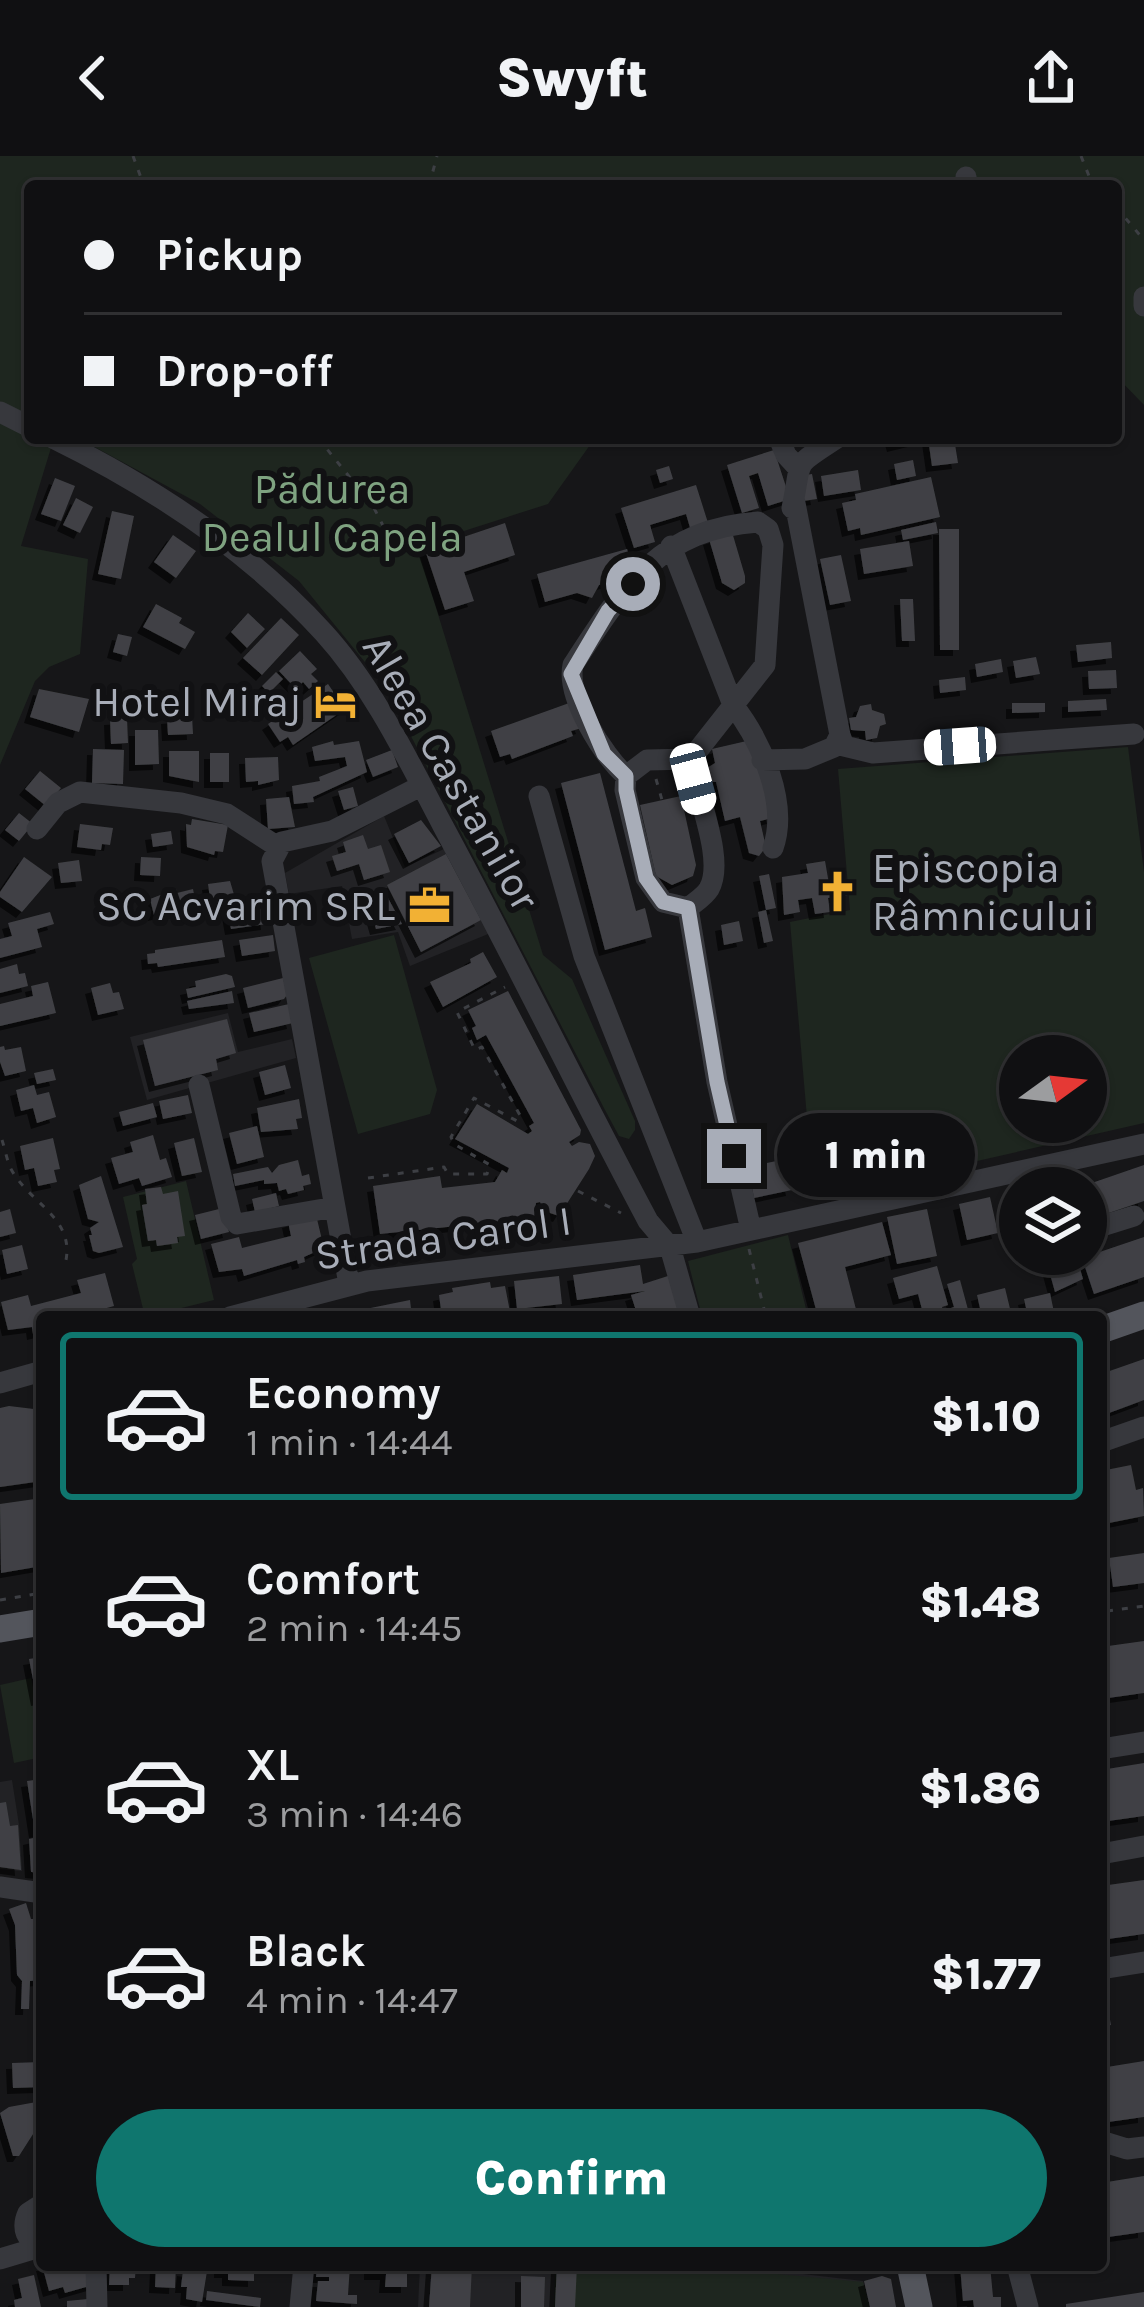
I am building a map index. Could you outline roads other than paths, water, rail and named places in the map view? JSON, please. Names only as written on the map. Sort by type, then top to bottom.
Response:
[{"type":"main road","points":[[1107,1328],[1144,1315]]},
{"type":"main road","points":[[0,1628],[36,1623]]},
{"type":"main road","points":[[911,2271],[919,2307]]},
{"type":"street","name":"Aleea Castanilor","points":[[65,444],[101,461],[212,531],[276,583],[328,637],[356,675],[520,968],[640,1206],[670,1247],[688,1311]]},
{"type":"street","points":[[781,444],[798,468]]},
{"type":"street","points":[[772,537],[785,526],[802,461],[828,444]]},
{"type":"street","points":[[794,498],[844,746],[873,753],[1134,734]]},
{"type":"street","points":[[688,908],[663,902],[646,878],[626,776],[604,754],[571,674],[608,611],[671,546],[758,523],[772,537],[769,648],[758,678],[691,759]]},
{"type":"street","points":[[671,546],[734,705],[750,727],[762,760],[779,818],[773,848]]},
{"type":"street","points":[[762,760],[805,759],[834,748],[840,735]]},
{"type":"street","points":[[626,776],[646,760],[691,759]]},
{"type":"street","points":[[688,908],[707,892],[714,875],[714,856],[691,759]]},
{"type":"street","points":[[349,1284],[272,871],[278,847],[289,839],[332,831],[422,786]]},
{"type":"street","points":[[37,829],[58,803],[80,792],[143,797],[227,814],[278,847]]},
{"type":"street","points":[[539,796],[584,956],[698,1242]]},
{"type":"street","points":[[688,908],[717,1082],[751,1230]]},
{"type":"street","points":[[199,1085],[231,1217],[237,1223],[334,1208]]},
{"type":"street","name":"Strada Carol I","points":[[252,1311],[349,1284],[698,1242],[1144,1144]]},
{"type":"street","points":[[1061,1162],[1062,1167]]},
{"type":"street","points":[[1107,1224],[1134,1216]]},
{"type":"street","points":[[0,1383],[36,1373]]},
{"type":"street","points":[[1107,1440],[1144,1427]]},
{"type":"street","points":[[1107,1748],[1144,1742]]},
{"type":"street","points":[[1107,1853],[1144,1846]]},
{"type":"street","points":[[0,1888],[36,1892]]},
{"type":"street","points":[[1107,1968],[1144,1962]]},
{"type":"street","points":[[1107,2143],[1127,2150],[1144,2147]]},
{"type":"street","points":[[0,2256],[36,2242],[28,2213],[36,2208]]},
{"type":"street","points":[[96,2271],[97,2307]]},
{"type":"street","points":[[300,2307],[303,2271]]},
{"type":"street","points":[[1019,2271],[1028,2307]]},
{"type":"place","name":"Hotel Miraj","points":[[336,701]]},
{"type":"place","name":"Episcopia Râmnicului","points":[[838,891]]},
{"type":"place","name":"SC Acvarim SRL","points":[[429,905]]},
{"type":"park label","name":"Pădurea Dealul Capela","points":[[332,512]]}]
